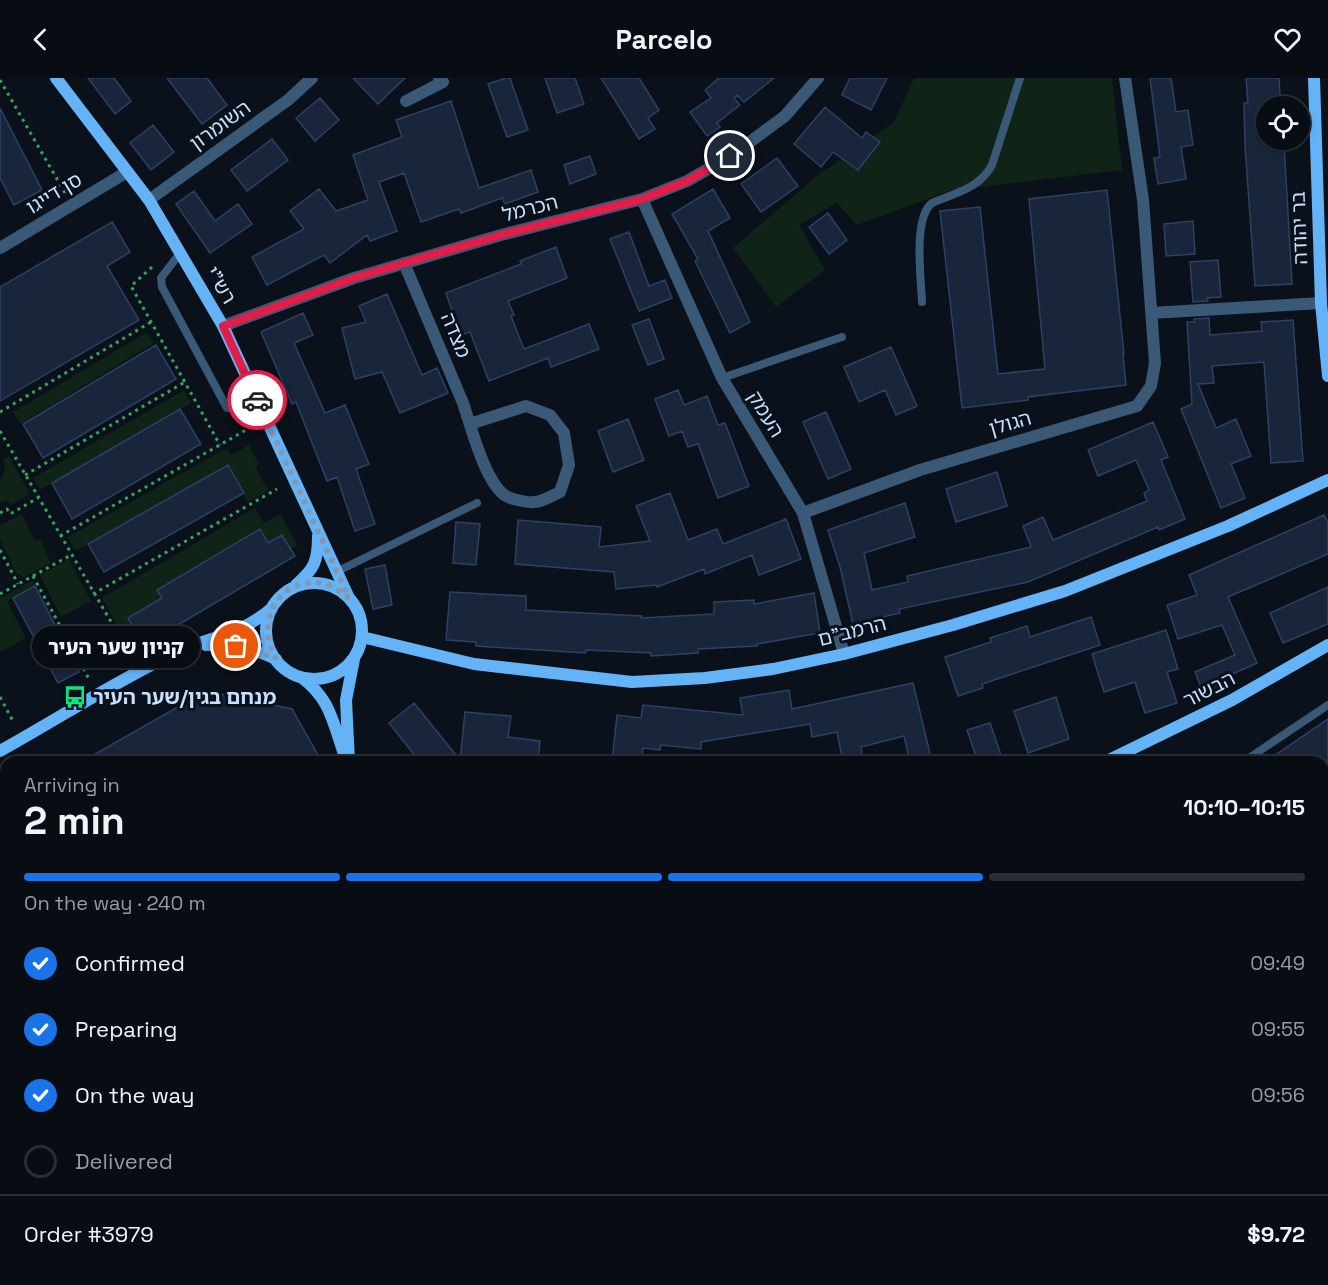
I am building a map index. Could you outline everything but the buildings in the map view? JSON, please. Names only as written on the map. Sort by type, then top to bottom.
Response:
[{"type":"street","name":"רש\"י","points":[[56,78],[149,200],[223,326],[349,598]]},
{"type":"street","name":"השומרון","points":[[149,200],[288,100],[312,78]]},
{"type":"street","points":[[406,101],[443,82],[439,78]]},
{"type":"street","name":"הכרמל","points":[[223,326],[354,278],[501,235],[642,199],[687,181],[730,156],[785,116],[818,78]]},
{"type":"street","name":"הגולן","points":[[803,513],[920,470],[1137,406],[1151,386],[1155,363],[1143,200],[1125,78]]},
{"type":"street","name":"בר יהודה","points":[[1314,78],[1321,303],[1328,376]]},
{"type":"street","name":"סן דייגו","points":[[0,248],[127,172]]},
{"type":"street","name":"העמק","points":[[642,199],[722,378],[803,513],[844,654]]},
{"type":"street","name":"מצדה","points":[[404,263],[470,424]]},
{"type":"street","points":[[1151,313],[1321,303]]},
{"type":"street","points":[[526,406],[550,415],[564,433],[569,465],[560,492],[534,502],[506,497],[485,466],[470,424],[526,406]]},
{"type":"street","name":"הרמב\"ם","points":[[362,637],[474,664],[552,675],[632,682],[728,675],[772,669],[844,654],[953,625],[1065,591],[1228,526],[1328,480]]},
{"type":"street","points":[[0,751],[178,652],[245,628],[260,619],[312,570],[318,552],[318,532]]},
{"type":"street","points":[[292,588],[307,584],[322,584],[336,588],[349,598],[357,609],[362,637],[354,658],[346,700],[348,756]]},
{"type":"street","points":[[272,608],[268,618],[267,640],[276,659],[286,670],[311,679],[336,674],[354,658]]},
{"type":"street","points":[[178,652],[194,647],[219,645],[251,650],[276,659]]},
{"type":"street","name":"הבשור","points":[[1117,756],[1232,700],[1328,645]]},
{"type":"street","points":[[300,676],[316,688],[326,703],[346,756]]},
{"type":"lane","points":[[922,302],[920,240],[926,207],[978,184],[987,175],[1020,78]]},
{"type":"lane","points":[[180,253],[161,278],[162,287],[227,408],[258,402]]},
{"type":"lane","points":[[722,378],[842,337]]},
{"type":"lane","points":[[338,571],[477,503]]},
{"type":"lane","points":[[1253,756],[1328,705]]},
{"type":"path","points":[[0,80],[68,197]]},
{"type":"path","points":[[154,265],[131,286],[220,445]]},
{"type":"path","points":[[0,412],[152,322]]},
{"type":"path","points":[[25,475],[185,382]]},
{"type":"path","points":[[60,536],[246,430]]},
{"type":"path","points":[[0,431],[132,658]]},
{"type":"path","points":[[93,594],[278,489]]},
{"type":"path","points":[[0,513],[7,509],[10,514],[38,498]]},
{"type":"path","points":[[0,550],[18,584]]},
{"type":"path","points":[[0,594],[71,555]]},
{"type":"path","points":[[33,576],[90,681]]},
{"type":"path","points":[[0,697],[14,723]]},
{"type":"green space","points":[[914,78],[1112,78],[1122,170],[949,191],[857,225],[837,203],[799,225],[825,270],[776,307],[733,248],[817,176],[894,122]]},
{"type":"green space","points":[[147,332],[154,343],[20,424],[13,412]]},
{"type":"green space","points":[[184,390],[191,403],[40,490],[33,478]]},
{"type":"green space","points":[[249,445],[259,464],[255,467],[268,491],[248,502],[228,465],[75,551],[68,537],[227,448],[231,455]]},
{"type":"green space","points":[[9,456],[30,494],[10,505],[7,500],[0,503],[0,481],[5,468],[3,460]]},
{"type":"green space","points":[[255,508],[264,523],[280,514],[298,545],[291,549],[282,535],[268,543],[260,529],[157,590],[162,598],[128,618],[144,645],[133,652],[102,598]]},
{"type":"green space","points":[[22,514],[35,541],[40,539],[51,563],[24,577],[17,574],[0,540],[0,525]]},
{"type":"green space","points":[[69,559],[91,601],[61,617],[40,575]]},
{"type":"green space","points":[[32,581],[35,586],[7,601],[26,638],[0,652],[0,598]]},
{"type":"way so far","points":[[236,646],[276,659],[267,640],[268,618],[272,608],[292,588],[307,584],[322,584],[336,588],[349,598],[257,400]]},
{"type":"place","name":"קניון שער העיר","points":[[236,646]]},
{"type":"place","name":"מנחם בגין/שער העיר","points":[[75,697]]},
{"type":"route","points":[[257,400],[223,326],[354,278],[501,235],[642,199],[687,181],[730,156]]}]
